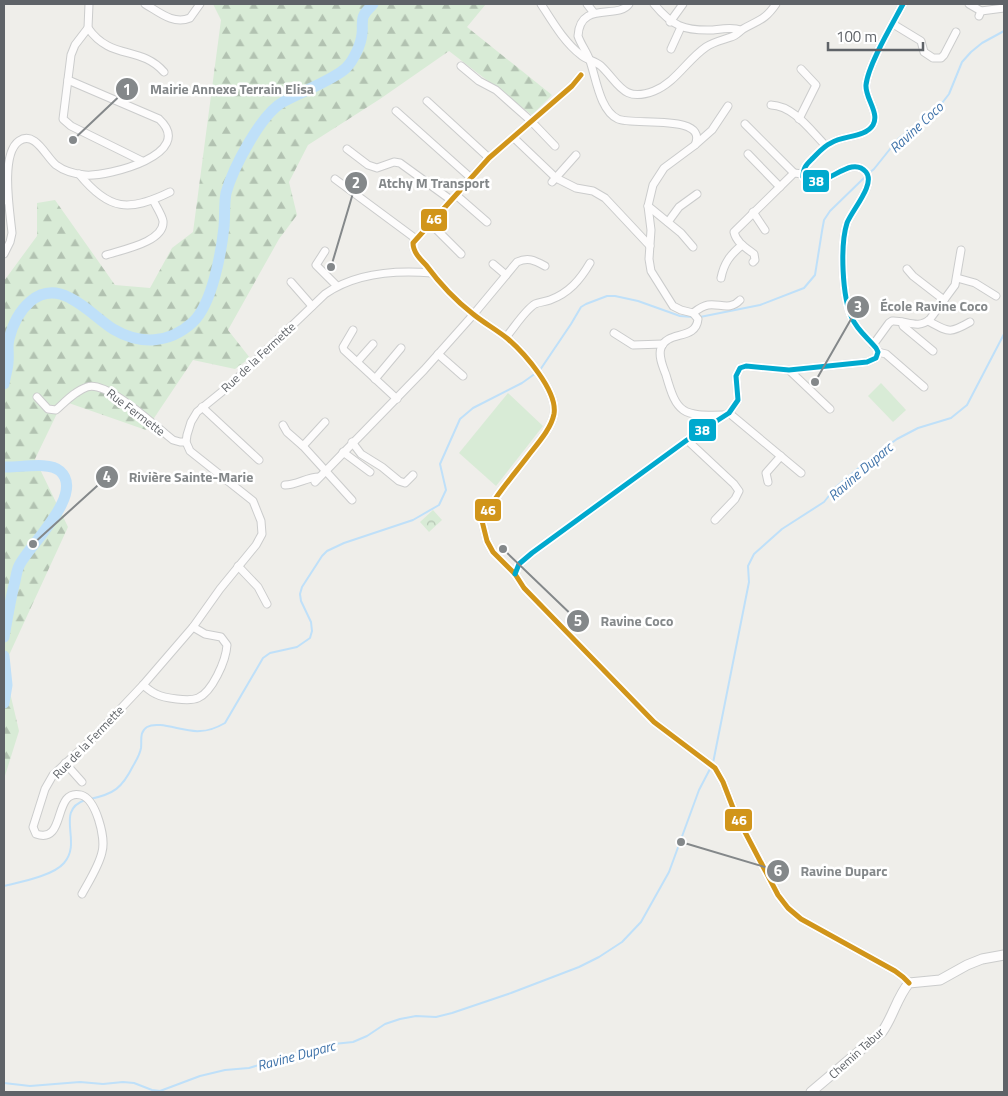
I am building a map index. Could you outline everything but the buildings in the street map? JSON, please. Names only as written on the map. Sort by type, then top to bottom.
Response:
[{"type":"street","points":[[89,4],[88,28],[72,50],[63,115],[65,122],[142,161]]},
{"type":"street","points":[[145,4],[177,21],[190,18],[200,4]]},
{"type":"street","points":[[541,4],[571,46],[602,68],[613,82],[625,92],[634,94],[645,94],[672,80],[706,46],[732,37],[761,20],[776,4]]},
{"type":"street","points":[[587,4],[594,12]]},
{"type":"street","points":[[629,4],[620,10],[594,12],[581,24],[578,31],[580,42],[590,61],[605,106],[614,116],[626,121],[686,125],[692,128],[696,134],[697,140],[695,145]]},
{"type":"street","points":[[654,4],[670,22],[681,27],[701,30],[733,28],[741,30]]},
{"type":"street","points":[[670,22],[683,4]]},
{"type":"street","points":[[903,4],[871,69],[866,85],[866,93],[875,114],[872,126],[861,134],[843,138],[826,146],[805,165],[803,177],[816,182],[848,168],[860,168],[868,176],[868,186],[847,223],[843,262],[844,281],[852,318],[856,326],[875,348],[886,354],[924,387]]},
{"type":"street","points":[[969,4],[980,14],[1004,8]]},
{"type":"street","points":[[893,24],[918,38],[923,44],[924,52],[936,59],[944,55],[956,32]]},
{"type":"street","points":[[670,49],[681,27]]},
{"type":"street","points":[[88,28],[102,44],[118,51],[147,58],[157,64],[164,72]]},
{"type":"street","points":[[461,66],[478,81],[496,90],[532,121],[555,146]]},
{"type":"street","points":[[799,119],[816,85],[801,69]]},
{"type":"street","points":[[581,75],[572,86],[489,158],[416,239],[413,245],[414,251],[439,283],[473,314],[506,337],[521,351],[540,376],[551,393],[554,402],[551,422],[539,442],[489,507],[482,521],[487,541],[493,552],[515,574],[524,588],[654,722],[715,768],[756,854],[778,895],[788,908],[801,918],[895,971],[909,983],[940,980],[982,959],[1004,955]]},
{"type":"street","points":[[4,254],[12,238],[8,163],[12,148],[19,140],[27,138],[37,143],[57,166],[65,170],[79,174],[97,175],[142,161],[154,156],[164,148],[168,132],[163,123],[153,116],[68,80]]},
{"type":"street","points":[[427,101],[489,158]]},
{"type":"street","points":[[770,105],[786,108],[826,146]]},
{"type":"street","points":[[728,106],[712,130],[664,168],[653,185],[648,206],[651,230],[649,259],[651,271],[670,302],[678,309],[693,313],[698,319],[697,324],[689,333],[669,339],[663,344],[660,349],[661,360],[673,398],[678,407],[692,414],[726,414],[802,474]]},
{"type":"street","points":[[396,111],[471,178]]},
{"type":"street","points":[[745,124],[794,173],[803,174]]},
{"type":"street","points":[[514,137],[554,180],[602,195],[650,246]]},
{"type":"street","points":[[347,149],[368,165],[376,168],[394,162],[400,163],[454,197],[487,222]]},
{"type":"street","points":[[748,154],[780,187]]},
{"type":"street","points":[[554,180],[576,155]]},
{"type":"street","points":[[753,262],[755,260],[754,254],[742,245],[734,232],[794,173]]},
{"type":"street","points":[[79,174],[95,192],[119,205],[133,206],[170,192]]},
{"type":"street","points":[[335,179],[416,239]]},
{"type":"street","points":[[668,222],[679,207],[697,194]]},
{"type":"street","points":[[4,200],[10,209]]},
{"type":"street","points":[[106,255],[143,243],[157,236],[163,220],[153,200]]},
{"type":"street","points":[[648,206],[681,233],[693,247]]},
{"type":"street","points":[[753,212],[765,230]]},
{"type":"street","points":[[430,223],[461,254]]},
{"type":"street","points":[[721,278],[723,269],[731,254],[742,245]]},
{"type":"street","points":[[515,574],[519,564],[528,557],[687,440],[726,414],[738,400],[736,376],[740,368],[746,366],[789,370],[866,362],[876,358],[875,348],[889,323],[896,320],[918,325],[928,321],[955,285],[961,250]]},
{"type":"street","points":[[325,251],[316,265],[336,286]]},
{"type":"street","points":[[285,485],[310,478],[317,479],[397,399],[473,314],[516,262],[524,259],[536,260],[545,266]]},
{"type":"street","points":[[506,337],[531,307],[539,302],[552,300],[574,285],[590,263]]},
{"type":"street","points":[[493,264],[506,275]]},
{"type":"street","points":[[908,269],[913,276],[944,300]]},
{"type":"street","name":"Rue de la Fermette","points":[[82,894],[100,858],[103,845],[93,805],[88,799],[74,794],[67,799],[62,807],[56,827],[51,832],[40,836],[34,831],[34,823],[45,789],[53,775],[93,738],[143,685],[193,627],[256,545],[262,534],[261,521],[256,506],[248,496],[193,454],[187,447],[186,442],[191,422],[202,407],[228,386],[312,306],[336,286],[373,275],[394,272],[432,273]]},
{"type":"street","points":[[957,278],[975,282],[996,296]]},
{"type":"street","points":[[292,282],[312,306]]},
{"type":"street","points":[[693,313],[710,304],[730,306],[740,300]]},
{"type":"street","points":[[928,321],[950,331],[970,322]]},
{"type":"street","points":[[902,322],[903,326],[934,350]]},
{"type":"street","points":[[353,330],[343,346],[357,362],[397,399]]},
{"type":"street","points":[[614,333],[633,345],[663,344]]},
{"type":"street","points":[[357,362],[373,344]]},
{"type":"street","points":[[375,379],[401,348]]},
{"type":"street","points":[[438,354],[463,376]]},
{"type":"street","points":[[789,370],[830,409]]},
{"type":"street","name":"Rue Fermette","points":[[37,397],[48,409],[56,410],[85,387],[100,387],[116,394],[173,440],[186,442]]},
{"type":"street","points":[[202,407],[259,460]]},
{"type":"street","points":[[303,446],[325,422]]},
{"type":"street","points":[[283,425],[287,432],[326,470],[352,500]]},
{"type":"street","points":[[687,440],[737,487],[739,492],[736,499],[715,520]]},
{"type":"street","points":[[352,442],[361,454],[382,467],[399,481],[405,483],[414,475]]},
{"type":"street","points":[[343,452],[370,472]]},
{"type":"street","points":[[768,482],[766,473],[781,456]]},
{"type":"street","points":[[238,566],[258,587],[268,604]]},
{"type":"street","points":[[143,685],[155,694],[186,700],[197,699],[206,691],[223,663],[227,646],[220,637],[205,634],[193,627]]},
{"type":"street","points":[[65,763],[82,782]]},
{"type":"street","name":"Chemin Tabur","points":[[811,1092],[882,1032],[890,1021],[902,991],[909,983]]},
{"type":"green space","points":[[213,4],[486,4],[467,27],[552,95],[532,115],[449,51],[380,99],[308,145],[289,182],[297,215],[279,239],[228,330],[250,358],[235,369],[193,360],[146,430],[63,401],[35,459],[68,527],[4,666],[4,281],[37,236],[37,203],[55,200],[115,285],[150,288],[172,248],[193,232],[221,20]]},
{"type":"green space","points":[[881,383],[906,410],[893,422],[868,396]]},
{"type":"green space","points":[[508,393],[543,426],[496,486],[459,453]]},
{"type":"green space","points":[[433,510],[442,520],[429,532],[420,522]]},
{"type":"green space","points":[[4,667],[19,731],[4,779]]},
{"type":"waterway","points":[[4,384],[8,365],[8,342],[12,329],[23,309],[38,296],[48,293],[70,298],[113,329],[144,340],[154,340],[174,335],[193,322],[200,314],[214,278],[223,238],[226,193],[241,156],[257,129],[275,108],[283,102],[334,77],[349,65],[360,42],[363,17],[373,4]]},
{"type":"waterway","name":"Ravine Coco","points":[[869,173],[898,139],[939,107],[949,94],[962,62],[971,52],[982,43],[1004,31]]},
{"type":"waterway","name":"Ravine Coco","points":[[700,317],[760,305],[804,288],[815,275],[824,220],[830,211],[866,176]]},
{"type":"waterway","name":"Ravine Coco","points":[[540,370],[581,307],[607,296],[638,301],[680,316],[693,317]]},
{"type":"waterway","name":"Ravine Duparc","points":[[713,763],[749,582],[748,566],[754,554],[782,529],[824,502],[836,487],[897,439],[918,428],[951,418],[967,405],[1004,334]]},
{"type":"waterway","name":"Ravine Coco","points":[[90,799],[111,792],[125,780],[139,755],[142,734],[147,727],[158,725],[200,731],[225,723],[263,658],[270,653],[297,647],[310,638],[312,631],[311,622],[301,601],[300,594],[302,587],[322,556],[327,551],[344,543],[413,520],[439,505],[446,490],[440,464],[460,419],[473,408],[522,383],[536,373]]},
{"type":"waterway","points":[[4,467],[49,466],[60,471],[66,481],[66,493],[61,506],[18,568],[4,637]]},
{"type":"waterway","points":[[4,656],[7,685],[4,703]]},
{"type":"waterway","name":"Ravine Duparc","points":[[4,1083],[30,1086],[80,1082],[103,1084],[123,1082],[134,1083],[160,1091],[200,1076],[225,1070],[249,1068],[324,1045],[353,1042],[367,1036],[385,1024],[400,1019],[416,1016],[436,1017],[452,1013],[579,967],[622,942],[641,922],[669,872],[699,790],[711,767]]},
{"type":"waterway","name":"Ravine Coco","points":[[4,886],[52,872],[64,863],[69,855],[71,846],[71,812],[76,805],[85,800]]},
{"type":"transit line","name":"38","points":[[515,574],[519,564],[532,553],[687,440],[729,413],[738,400],[736,376],[740,368],[746,366],[789,370],[867,362],[876,358],[878,352],[876,348],[852,318],[846,297],[843,271],[843,244],[847,223],[866,190],[868,177],[866,172],[859,167],[852,167],[818,181],[810,181],[803,177],[803,174],[807,164],[826,146],[836,140],[865,132],[873,125],[875,120],[874,110],[866,90],[866,85],[881,44],[903,4]]},
{"type":"transit line","name":"46","points":[[581,75],[572,86],[489,158],[413,243],[417,255],[442,285],[466,309],[508,339],[531,363],[545,384],[554,405],[554,414],[547,430],[498,495],[482,521],[487,541],[493,552],[515,574],[524,588],[654,722],[715,768],[723,782],[735,813],[778,895],[788,908],[801,919],[895,971],[909,983]]},
{"type":"place","name":"Mairie Annexe Terrain Elisa","points":[[73,140]]},
{"type":"place","name":"Atchy M Transport","points":[[331,267]]},
{"type":"place","name":"École Ravine Coco","points":[[815,382]]},
{"type":"place","name":"Rivière Sainte-Marie","points":[[33,544]]},
{"type":"place","name":"Ravine Coco","points":[[503,549]]},
{"type":"place","name":"Ravine Duparc","points":[[681,842]]}]
